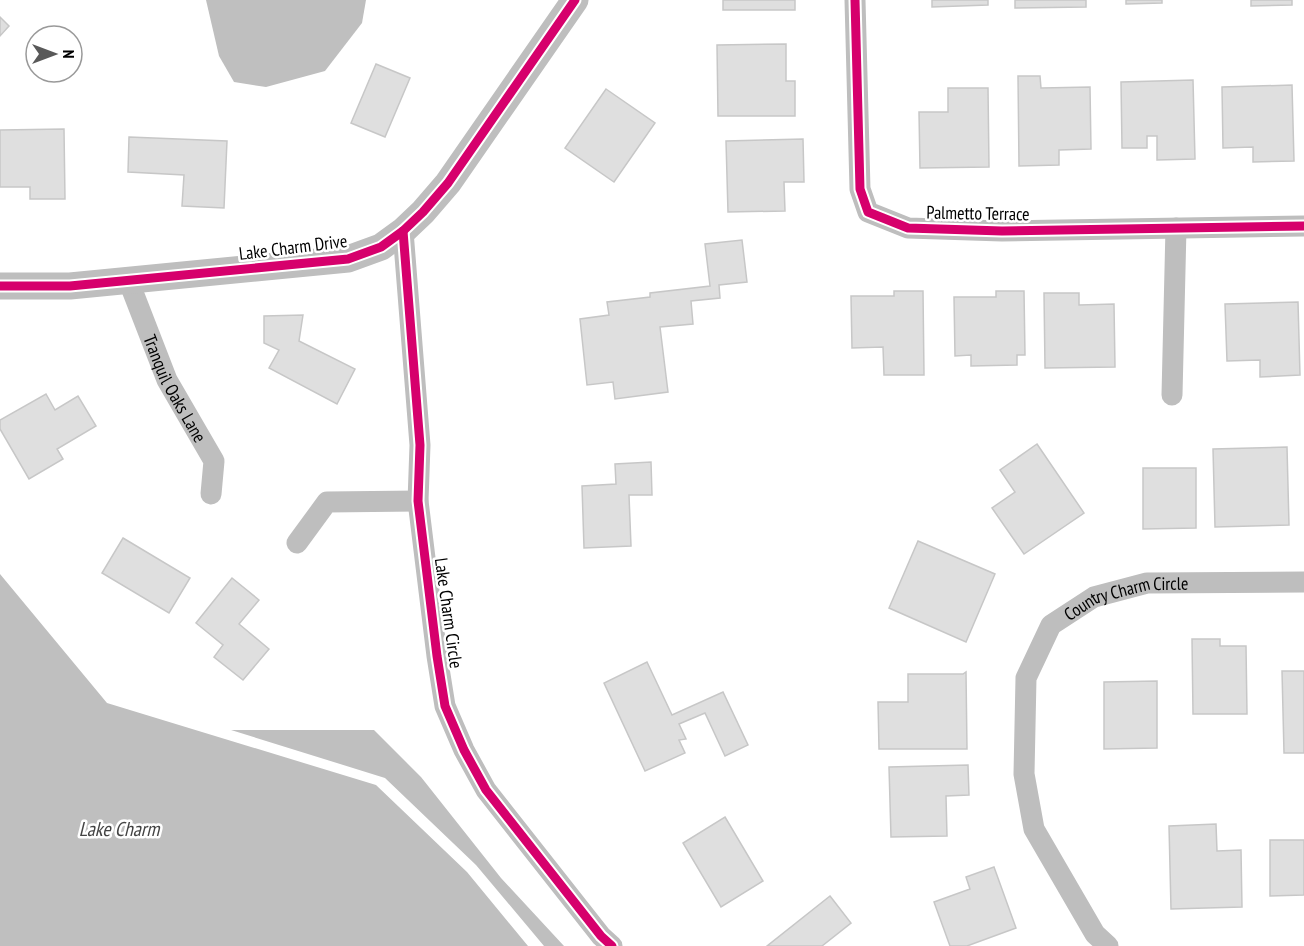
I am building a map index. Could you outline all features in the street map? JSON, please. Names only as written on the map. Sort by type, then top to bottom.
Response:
[{"type":"street","name":"Lake Charm Drive","points":[[0,286],[70,286],[129,282],[348,259],[381,247],[423,212],[448,183],[575,0]]},
{"type":"street","name":"Palmetto Terrace","points":[[855,0],[860,189],[868,212],[908,228],[1002,231],[1304,226]]},
{"type":"street","points":[[1172,395],[1176,228]]},
{"type":"street","name":"Lake Charm Circle","points":[[403,231],[420,445],[418,501],[445,706],[464,750],[486,790],[612,946]]},
{"type":"street","name":"Tranquil Oaks Lane","points":[[129,282],[167,380],[214,461],[211,494]]},
{"type":"street","points":[[297,543],[327,502],[418,501]]},
{"type":"street","name":"Country Charm Circle","points":[[1108,946],[1095,934],[1034,829],[1024,774],[1026,678],[1051,625],[1094,597],[1148,583],[1304,582]]},
{"type":"water","points":[[206,0],[366,0],[362,23],[325,71],[266,87],[234,82],[219,56]]},
{"type":"water","name":"Lake Charm","points":[[0,574],[107,703],[376,785],[467,872],[528,946],[0,946]]},
{"type":"water","points":[[231,730],[374,730],[421,777],[501,878],[564,946],[544,946],[476,865],[385,778]]},
{"type":"building","points":[[723,0],[795,0],[795,10],[723,10]]},
{"type":"building","points":[[932,0],[988,0],[988,5],[932,7]]},
{"type":"building","points":[[1015,0],[1086,0],[1086,7],[1015,8]]},
{"type":"building","points":[[1126,0],[1162,0],[1162,3],[1126,4]]},
{"type":"building","points":[[1251,0],[1292,0],[1292,5],[1251,6]]},
{"type":"building","points":[[0,17],[9,26],[0,36]]},
{"type":"building","points":[[786,44],[786,81],[795,81],[795,116],[718,116],[717,45]]},
{"type":"building","points":[[376,64],[410,78],[385,137],[351,123]]},
{"type":"building","points":[[1018,76],[1040,76],[1041,88],[1090,87],[1091,149],[1059,150],[1059,165],[1019,166]]},
{"type":"building","points":[[1193,80],[1195,159],[1157,160],[1157,136],[1147,136],[1147,148],[1122,148],[1121,82]]},
{"type":"building","points":[[1292,85],[1294,161],[1253,162],[1253,147],[1223,148],[1222,87]]},
{"type":"building","points":[[948,88],[988,88],[989,167],[920,168],[919,112],[948,112]]},
{"type":"building","points":[[606,89],[655,123],[614,182],[565,148]]},
{"type":"building","points":[[64,129],[65,199],[30,199],[30,187],[0,187],[0,130]]},
{"type":"building","points":[[129,137],[227,141],[224,208],[182,206],[184,175],[128,172]]},
{"type":"building","points":[[803,139],[804,182],[784,182],[785,211],[728,212],[726,141]]},
{"type":"building","points":[[742,240],[747,282],[719,285],[720,298],[691,301],[693,324],[660,327],[668,392],[615,399],[613,382],[587,385],[580,319],[609,315],[607,302],[650,297],[650,293],[710,286],[705,244]]},
{"type":"building","points":[[894,291],[923,291],[924,375],[884,375],[883,347],[852,348],[851,296],[894,296]]},
{"type":"building","points":[[996,291],[1024,291],[1025,355],[1017,355],[1017,365],[971,366],[971,355],[955,356],[954,297],[996,297]]},
{"type":"building","points":[[1044,293],[1079,293],[1079,305],[1114,304],[1115,367],[1045,368]]},
{"type":"building","points":[[1298,302],[1300,375],[1260,377],[1260,360],[1227,361],[1225,304]]},
{"type":"building","points":[[303,315],[299,341],[355,369],[337,404],[269,368],[279,350],[264,343],[264,316]]},
{"type":"building","points":[[46,394],[55,410],[78,396],[96,426],[57,449],[63,459],[29,479],[0,429],[0,420]]},
{"type":"building","points":[[1037,444],[1084,513],[1024,554],[992,508],[1015,492],[1000,470]]},
{"type":"building","points":[[1287,447],[1289,525],[1215,527],[1213,449]]},
{"type":"building","points":[[651,462],[652,495],[629,495],[631,546],[584,548],[582,486],[616,484],[615,464]]},
{"type":"building","points":[[1143,468],[1196,468],[1196,528],[1143,529]]},
{"type":"building","points":[[123,538],[190,578],[169,613],[102,573]]},
{"type":"building","points":[[918,541],[995,574],[966,642],[889,608]]},
{"type":"building","points":[[232,578],[259,600],[239,624],[269,649],[243,680],[214,657],[223,645],[196,623]]},
{"type":"building","points":[[1192,639],[1220,639],[1220,646],[1246,646],[1247,714],[1193,714]]},
{"type":"building","points":[[647,662],[672,715],[723,692],[748,745],[725,756],[705,713],[679,724],[686,739],[679,740],[685,753],[645,771],[604,683]]},
{"type":"building","points":[[1282,671],[1304,671],[1304,753],[1284,753]]},
{"type":"building","points":[[966,672],[967,749],[879,749],[878,702],[908,702],[908,674],[963,674]]},
{"type":"building","points":[[1157,681],[1157,748],[1104,749],[1104,682]]},
{"type":"building","points":[[968,765],[969,795],[946,796],[947,836],[891,837],[889,767]]},
{"type":"building","points":[[725,817],[763,881],[721,907],[683,843]]},
{"type":"building","points":[[1216,824],[1217,851],[1241,850],[1242,907],[1171,909],[1169,826]]},
{"type":"building","points":[[1270,840],[1304,840],[1304,895],[1270,896]]},
{"type":"building","points":[[994,867],[1016,928],[967,946],[950,946],[934,902],[970,889],[966,877]]},
{"type":"building","points":[[830,896],[851,923],[822,946],[767,946]]},
{"type":"cycle path","points":[[0,286],[70,286],[348,259],[381,247],[423,212],[448,183],[575,0]]},
{"type":"cycle path","points":[[855,0],[860,189],[868,212],[908,228],[1002,231],[1304,226]]},
{"type":"cycle path","points":[[403,231],[420,445],[418,501],[445,706],[464,750],[486,790],[601,936],[612,946]]}]
